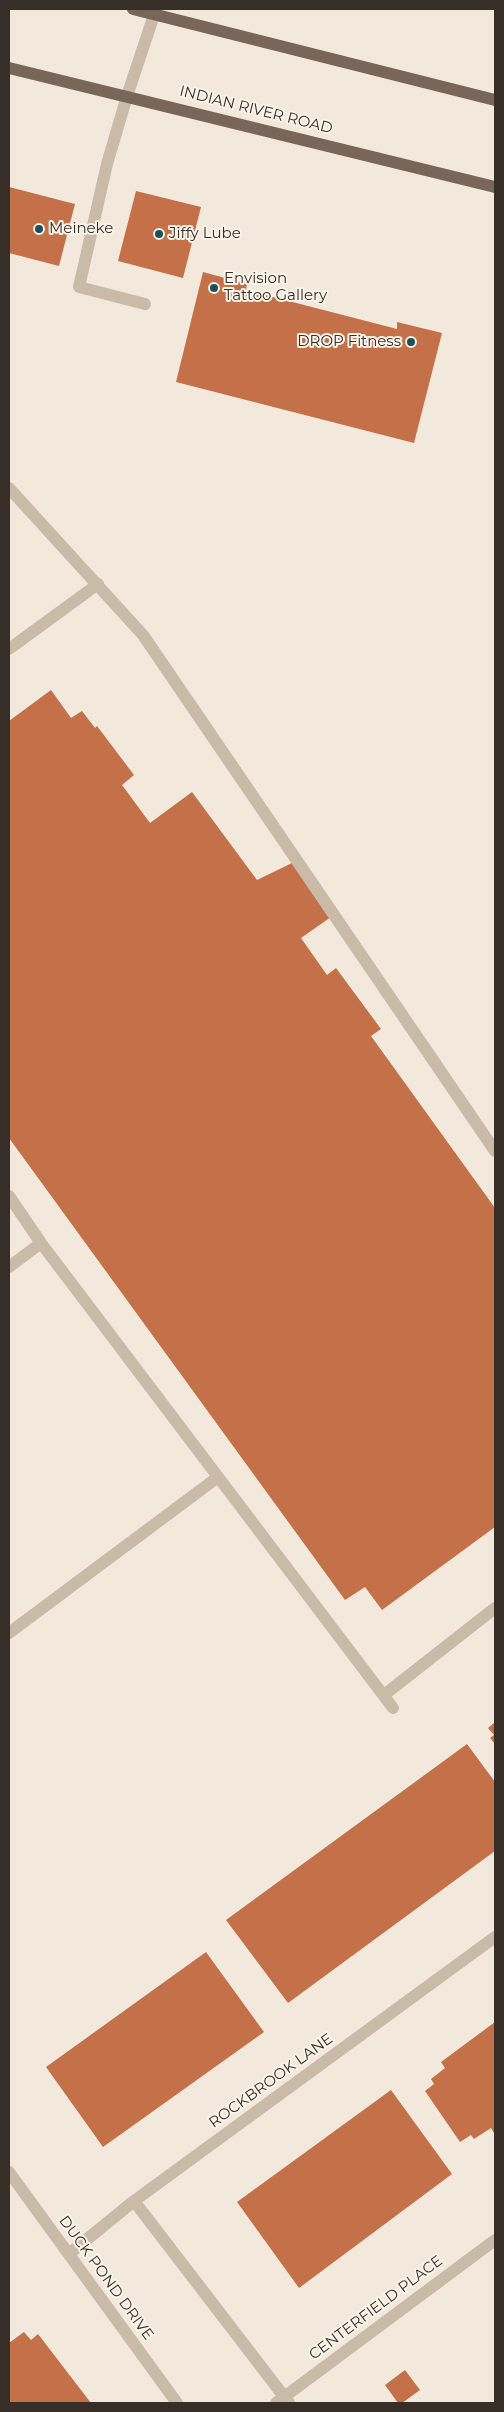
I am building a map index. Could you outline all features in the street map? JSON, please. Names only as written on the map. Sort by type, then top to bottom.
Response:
[{"type":"main road","points":[[133,9],[155,12],[495,100]]},
{"type":"main road","name":"INDIAN RIVER ROAD","points":[[9,68],[495,187]]},
{"type":"street","points":[[145,304],[79,287],[107,164],[155,12]]},
{"type":"street","points":[[9,488],[98,584],[143,636],[495,1151]]},
{"type":"street","points":[[9,648],[98,584]]},
{"type":"street","points":[[9,1196],[41,1243],[393,1708]]},
{"type":"street","points":[[9,1267],[41,1243]]},
{"type":"street","points":[[9,1633],[218,1477]]},
{"type":"street","points":[[384,1695],[495,1608]]},
{"type":"street","name":"ROCKBROOK LANE","points":[[69,2254],[134,2201],[495,1937]]},
{"type":"street","name":"DUCK POND DRIVE","points":[[9,2172],[177,2403]]},
{"type":"street","points":[[134,2201],[283,2401]]},
{"type":"street","name":"CENTERFIELD PLACE","points":[[283,2401],[495,2240]]},
{"type":"building","name":"Meineke","points":[[9,187],[75,204],[59,266],[9,253]]},
{"type":"building","name":"Jiffy Lube","points":[[136,191],[201,207],[183,278],[118,261]]},
{"type":"building","points":[[203,272],[247,284],[246,290],[397,329],[397,322],[442,333],[414,443],[176,382]]},
{"type":"building","points":[[51,690],[71,718],[82,711],[95,728],[97,726],[134,775],[122,785],[150,823],[192,792],[257,880],[292,863],[331,917],[301,938],[327,975],[336,968],[381,1029],[371,1036],[495,1208],[495,1527],[382,1610],[365,1587],[345,1600],[9,1138],[9,721]]},
{"type":"building","points":[[495,1722],[495,1744],[490,1738],[494,1735],[488,1728]]},
{"type":"building","points":[[467,1744],[495,1782],[495,1851],[288,2003],[226,1920]]},
{"type":"building","points":[[206,1952],[264,2032],[103,2147],[46,2067]]},
{"type":"building","points":[[495,2022],[495,2135],[491,2128],[474,2139],[471,2135],[460,2142],[425,2091],[434,2084],[431,2079],[445,2068],[441,2062]]},
{"type":"building","points":[[391,2090],[452,2174],[299,2288],[237,2202]]},
{"type":"building","points":[[24,2332],[31,2340],[38,2334],[91,2403],[9,2403],[9,2343]]},
{"type":"building","points":[[405,2370],[420,2390],[402,2403],[398,2403],[385,2385]]},
{"type":"place","name":"Meineke","points":[[39,229]]},
{"type":"place","name":"Jiffy Lube","points":[[159,234]]},
{"type":"place","name":"Envision Tattoo Gallery","points":[[214,288]]},
{"type":"place","name":"DROP Fitness","points":[[411,342]]}]
